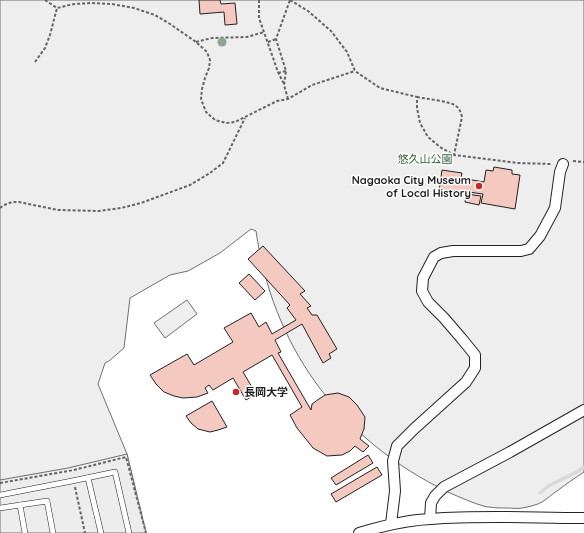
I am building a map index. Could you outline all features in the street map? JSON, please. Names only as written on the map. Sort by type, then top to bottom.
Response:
[{"type":"street","points":[[391,524],[395,491],[393,461],[397,446],[466,382],[475,368],[475,355],[458,333],[428,302],[422,291],[423,278],[434,258],[441,253],[453,251],[521,251],[529,249],[540,236],[555,208],[560,172],[563,164]]},
{"type":"street","points":[[430,519],[431,503],[435,496],[444,487],[584,410]]},
{"type":"street","points":[[359,533],[391,524],[430,519],[461,517],[584,518]]},
{"type":"lane","points":[[0,495],[115,472],[129,533]]},
{"type":"lane","points":[[88,478],[101,533]]},
{"type":"lane","points":[[0,508],[47,501],[53,533]]},
{"type":"lane","points":[[20,505],[25,533]]},
{"type":"path","points":[[45,0],[58,8],[74,4],[92,3],[112,4],[134,8],[155,15],[170,24],[196,42],[207,52],[210,60],[209,68],[204,78],[201,99],[206,112],[215,120],[226,123],[235,122],[245,118],[277,101],[288,99],[312,85],[355,71]]},
{"type":"path","points":[[259,0],[259,18],[288,99]]},
{"type":"path","points":[[284,85],[286,71],[276,39],[290,0],[308,11],[331,31],[347,52],[355,71],[380,88],[451,103],[457,106],[462,117],[454,155]]},
{"type":"path","points":[[35,62],[45,48],[58,8]]},
{"type":"path","points":[[196,42],[212,38],[247,37],[264,32]]},
{"type":"path","points":[[268,42],[276,39]]},
{"type":"path","points":[[278,73],[286,71]]},
{"type":"path","points":[[417,97],[417,108],[420,123],[428,137],[440,147],[454,155],[518,163],[563,164]]},
{"type":"path","points":[[0,208],[12,202],[20,202],[58,210],[99,211],[141,203],[190,185],[223,163],[245,118]]},
{"type":"path","points":[[74,486],[86,533]]},
{"type":"green space","name":"悠久山公園","points":[[0,0],[584,0],[584,472],[538,504],[520,508],[498,508],[483,506],[453,494],[402,466],[369,441],[340,413],[315,382],[294,348],[277,311],[264,272],[256,231],[251,229],[220,253],[188,271],[170,275],[130,298],[124,348],[105,363],[98,384],[127,454],[146,533],[0,533]]},
{"type":"green space","points":[[187,300],[197,314],[165,338],[154,323]]},
{"type":"shaded area","points":[[127,454],[146,533],[0,533],[0,480],[68,468]]},
{"type":"building","points":[[199,0],[220,0],[221,4],[235,3],[237,24],[225,25],[224,12],[200,14]]},
{"type":"building","name":"Nagaoka City Museum of Local History","points":[[494,167],[512,170],[512,174],[520,175],[515,209],[481,203],[483,194],[461,191],[460,194],[439,191],[442,170],[462,173],[461,178],[484,182],[486,170],[493,171]]},
{"type":"building","points":[[466,194],[481,196],[479,205],[465,202]]},
{"type":"building","points":[[263,246],[305,291],[300,294],[311,306],[307,308],[312,315],[317,315],[337,349],[329,354],[331,358],[323,363],[302,324],[275,340],[281,352],[278,353],[311,410],[312,404],[325,395],[338,393],[349,397],[357,405],[365,417],[364,429],[360,439],[369,446],[363,452],[355,446],[350,451],[342,455],[327,456],[313,448],[297,428],[290,415],[302,407],[272,355],[243,372],[256,394],[246,400],[233,378],[213,390],[209,385],[205,388],[208,393],[197,397],[183,398],[164,392],[150,375],[187,354],[194,365],[233,342],[224,328],[251,313],[259,327],[266,322],[272,334],[296,320],[287,308],[290,305],[248,259]]},
{"type":"building","points":[[249,274],[265,291],[255,300],[239,283]]},
{"type":"building","points":[[212,401],[227,427],[210,432],[198,429],[186,416]]},
{"type":"building","points":[[368,455],[373,463],[336,485],[331,478]]},
{"type":"building","points":[[377,467],[382,475],[336,502],[331,494]]},
{"type":"waterway","points":[[540,493],[550,485],[584,467]]},
{"type":"place","name":"Nagaoka City Museum of Local History","points":[[479,186]]},
{"type":"place","name":"長岡大学","points":[[236,392]]}]
